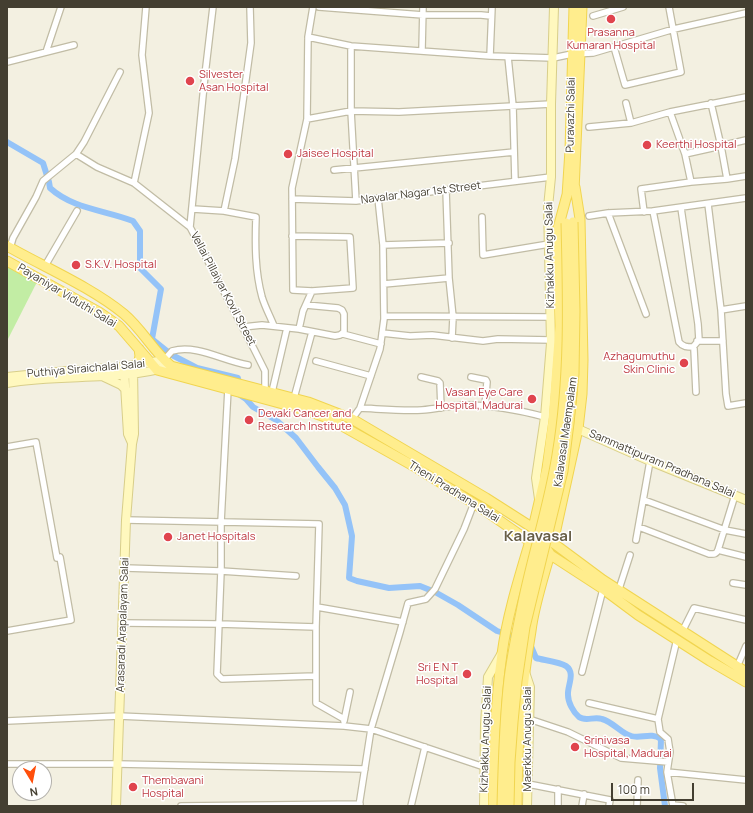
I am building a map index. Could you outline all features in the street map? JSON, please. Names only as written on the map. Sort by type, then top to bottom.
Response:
[{"type":"main road","name":"Puravazhi Salai","points":[[570,222],[576,54],[574,7]]},
{"type":"main road","name":"Puravazhi Salai","points":[[576,54],[582,7]]},
{"type":"main road","points":[[493,806],[495,725],[503,648],[518,584],[526,539],[553,543],[578,429],[582,380],[580,219],[571,189]]},
{"type":"main road","points":[[517,806],[518,733],[530,631],[550,554],[533,528],[547,468],[553,421],[560,326],[557,232],[571,189]]},
{"type":"main road","name":"Kalavasal Maempalam","points":[[502,806],[503,762],[509,679],[523,601],[551,488],[562,418],[566,373],[570,222]]},
{"type":"main road","name":"Kalavasal Maempalam","points":[[509,806],[513,722],[524,635],[541,558],[563,471],[569,423],[574,374],[575,311],[570,222]]},
{"type":"main road","name":"Payaniyar Viduthi Salai","points":[[8,247],[98,296],[124,314],[169,358]]},
{"type":"main road","name":"Payaniyar Viduthi Salai","points":[[7,261],[119,326],[154,367]]},
{"type":"main road","points":[[52,286],[59,274]]},
{"type":"main road","points":[[107,318],[115,308]]},
{"type":"main road","points":[[135,368],[140,356],[139,349]]},
{"type":"main road","name":"Theni Pradhana Salai","points":[[169,358],[237,388],[269,391],[336,412],[352,419],[486,498],[533,528],[603,580],[619,589],[710,661],[746,682]]},
{"type":"main road","name":"Theni Pradhana Salai","points":[[154,367],[237,388],[328,418],[417,468],[474,503],[563,564],[603,589],[638,615],[746,672]]},
{"type":"main road","points":[[564,490],[567,500],[559,537],[562,546],[568,553]]},
{"type":"main road","points":[[519,519],[530,517],[539,506]]},
{"type":"main road","points":[[544,576],[557,564],[563,564]]},
{"type":"street","points":[[46,52],[61,7]]},
{"type":"street","points":[[134,183],[149,113],[142,55],[146,7]]},
{"type":"street","points":[[190,227],[213,7]]},
{"type":"street","points":[[224,211],[235,159],[252,43],[250,7]]},
{"type":"street","points":[[292,236],[350,237],[353,288],[312,291],[293,290],[292,236],[292,188],[306,119],[308,37],[312,7]]},
{"type":"street","points":[[319,7],[423,15],[491,16]]},
{"type":"street","points":[[422,50],[423,7]]},
{"type":"street","points":[[490,56],[492,7]]},
{"type":"street","name":"Kizhakku Anugu Salai","points":[[539,506],[536,478],[545,417],[551,340],[548,207],[554,7]]},
{"type":"street","points":[[593,16],[623,7]]},
{"type":"street","points":[[614,47],[625,85],[681,72],[669,7]]},
{"type":"street","points":[[308,37],[351,46],[490,56],[552,58],[593,53],[674,29],[746,13]]},
{"type":"street","points":[[7,62],[74,45]]},
{"type":"street","points":[[351,46],[351,111],[356,201]]},
{"type":"street","points":[[508,57],[513,106],[515,181]]},
{"type":"street","points":[[8,247],[36,197],[43,181],[76,154],[84,142],[120,72]]},
{"type":"street","points":[[589,127],[631,123],[670,112],[746,97]]},
{"type":"street","points":[[626,103],[631,123]]},
{"type":"street","points":[[712,103],[727,179]]},
{"type":"street","points":[[306,119],[351,111],[399,112],[551,104]]},
{"type":"street","points":[[670,112],[685,154],[691,182]]},
{"type":"street","points":[[685,154],[746,140]]},
{"type":"street","points":[[334,170],[514,152]]},
{"type":"street","name":"Vellai Pillaiyar Kovil Street","points":[[76,154],[97,167],[134,183],[190,227],[265,371],[269,391]]},
{"type":"street","points":[[644,212],[641,189],[746,176]]},
{"type":"street","name":"Navalar Nagar 1st Street","points":[[292,199],[356,201],[550,177]]},
{"type":"street","points":[[446,190],[449,278],[453,317],[452,338]]},
{"type":"street","points":[[352,419],[360,408],[381,344],[384,316],[384,284],[383,245],[378,198]]},
{"type":"street","points":[[588,216],[681,208],[746,198]]},
{"type":"street","points":[[708,204],[721,310],[728,406],[746,403]]},
{"type":"street","points":[[681,208],[698,324],[699,340],[693,347]]},
{"type":"street","points":[[193,209],[224,211],[256,217],[255,245],[257,270],[263,298],[274,326]]},
{"type":"street","points":[[45,266],[77,211]]},
{"type":"street","points":[[653,211],[679,342],[685,347],[693,347]]},
{"type":"street","points":[[608,214],[646,314]]},
{"type":"street","points":[[482,217],[483,254],[549,244]]},
{"type":"street","points":[[383,245],[449,243]]},
{"type":"street","points":[[384,284],[449,278]]},
{"type":"street","points":[[299,329],[303,311],[312,291]]},
{"type":"street","points":[[306,305],[338,308],[342,310],[344,314],[343,334]]},
{"type":"street","points":[[721,310],[746,306]]},
{"type":"street","points":[[384,316],[551,317]]},
{"type":"street","points":[[243,327],[262,325],[299,329],[335,336],[343,334],[381,344]]},
{"type":"street","points":[[269,391],[287,328]]},
{"type":"street","points":[[294,398],[312,332]]},
{"type":"street","points":[[382,333],[410,336],[432,335],[483,341],[498,339],[551,340]]},
{"type":"street","points":[[697,341],[723,341]]},
{"type":"street","points":[[693,347],[695,353],[696,392]]},
{"type":"street","points":[[169,358],[181,349],[208,353],[248,365]]},
{"type":"street","name":"Puthiya Siraichalai Salai","points":[[135,368],[154,367],[169,358]]},
{"type":"street","points":[[316,361],[371,376]]},
{"type":"street","points":[[133,384],[144,372],[154,367]]},
{"type":"street","points":[[124,371],[135,368],[144,372]]},
{"type":"street","name":"Arasaradi Arapalayam Salai","points":[[116,806],[126,520],[134,434],[133,384],[135,368]]},
{"type":"street","name":"Puthiya Siraichalai Salai","points":[[7,377],[67,371],[124,371]]},
{"type":"street","name":"Puthiya Siraichalai Salai","points":[[7,383],[102,376],[124,371]]},
{"type":"street","name":"Arasaradi Arapalayam Salai","points":[[124,371],[128,434],[132,444]]},
{"type":"street","points":[[102,376],[121,385],[126,390]]},
{"type":"street","points":[[421,377],[438,381],[440,383],[441,408]]},
{"type":"street","points":[[471,377],[486,380],[487,382],[485,406]]},
{"type":"street","points":[[237,388],[221,522],[217,674],[222,679],[315,676]]},
{"type":"street","points":[[360,408],[423,410],[465,405],[485,406],[526,412],[545,417]]},
{"type":"street","name":"Sammattipuram Pradhana Salai","points":[[578,429],[650,461],[746,500]]},
{"type":"street","points":[[7,447],[36,442],[57,558],[60,557],[71,620],[7,631]]},
{"type":"street","points":[[636,540],[650,461]]},
{"type":"street","points":[[639,527],[709,554],[717,553],[735,495]]},
{"type":"street","points":[[644,500],[725,530],[746,534]]},
{"type":"street","points":[[181,806],[359,805],[371,729],[408,603],[426,599],[435,589],[464,529],[474,503]]},
{"type":"street","points":[[126,520],[319,524],[315,676],[316,703],[344,719]]},
{"type":"street","points":[[718,550],[746,557]]},
{"type":"street","points":[[619,589],[630,555]]},
{"type":"street","points":[[124,568],[220,571],[296,576]]},
{"type":"street","points":[[733,583],[746,585]]},
{"type":"street","points":[[582,672],[603,589]]},
{"type":"street","points":[[317,607],[403,622]]},
{"type":"street","points":[[683,806],[673,806],[666,762],[670,752],[668,739],[660,732],[658,718],[680,636],[694,608],[746,620]]},
{"type":"street","points":[[123,623],[316,627]]},
{"type":"street","points":[[737,667],[746,646]]},
{"type":"street","name":"Kizhakku Anugu Salai","points":[[484,806],[485,724],[488,677],[503,648]]},
{"type":"street","name":"Maerkku Anugu Salai","points":[[525,672],[530,687],[527,806]]},
{"type":"street","points":[[344,726],[344,719],[350,692]]},
{"type":"street","points":[[589,703],[658,718]]},
{"type":"street","points":[[7,721],[119,716],[344,726],[371,729],[484,767]]},
{"type":"street","points":[[529,719],[568,732],[621,758],[666,762]]},
{"type":"street","points":[[411,806],[425,747]]},
{"type":"street","points":[[7,764],[118,764],[364,769]]},
{"type":"street","points":[[667,772],[746,780]]},
{"type":"street","points":[[637,806],[638,780]]},
{"type":"street","points":[[528,784],[610,800],[609,806]]},
{"type":"street","points":[[558,790],[558,806]]},
{"type":"street","points":[[582,806],[584,794]]},
{"type":"green space","points":[[7,266],[37,282],[7,341]]},
{"type":"waterway","points":[[7,142],[43,163],[50,188],[59,195],[79,205],[133,221],[140,231],[140,268],[161,289],[152,339],[172,355],[197,368],[238,378],[240,395],[253,407],[276,420],[296,438],[335,488],[345,505],[352,536],[349,578],[389,588],[420,586],[435,592],[458,605],[497,631],[520,638]]},
{"type":"waterway","points":[[530,644],[536,658],[560,663],[569,669],[571,676],[568,698],[573,710],[579,717],[584,719],[602,719],[631,736],[654,736],[661,739],[660,768],[665,806]]},
{"type":"place","name":"Prasanna Kumaran Hospital","points":[[611,19]]},
{"type":"place","name":"Silvester Asan Hospital","points":[[190,81]]},
{"type":"place","name":"Keerthi Hospital","points":[[647,145]]},
{"type":"place","name":"Jaisee Hospital","points":[[288,154]]},
{"type":"place","name":"S.K.V. Hospital","points":[[76,265]]},
{"type":"place","name":"Azhagumuthu Skin Clinic","points":[[684,363]]},
{"type":"place","name":"Vasan Eye Care Hospital, Madurai","points":[[532,399]]},
{"type":"place","name":"Devaki Cancer and Research Institute","points":[[249,420]]},
{"type":"place","name":"Janet Hospitals","points":[[168,537]]},
{"type":"place","name":"Sri E N T Hospital","points":[[467,674]]},
{"type":"place","name":"Srinivasa Hospital, Madurai","points":[[575,747]]},
{"type":"place","name":"Thembavani Hospital","points":[[133,787]]},
{"type":"district","name":"Kalavasal","points":[[538,537]]}]
